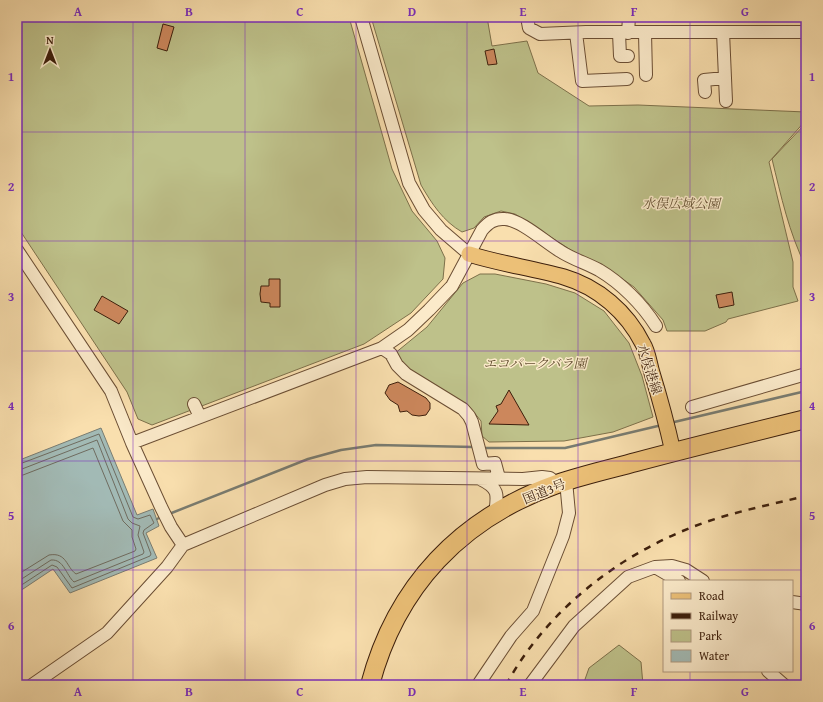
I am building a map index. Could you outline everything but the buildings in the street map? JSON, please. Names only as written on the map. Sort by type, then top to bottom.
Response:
[{"type":"highway","name":"国道3号","points":[[370,685],[387,634],[402,606],[421,579],[442,554],[466,532],[494,514],[526,497],[562,483],[672,446],[806,420]]},
{"type":"main road","name":"水俣港線","points":[[469,254],[491,261],[564,277],[584,284],[600,294],[616,307],[631,324],[644,345],[672,446]]},
{"type":"street","points":[[361,17],[410,183],[424,210],[441,230],[469,254]]},
{"type":"street","points":[[527,17],[528,28],[540,34],[806,32]]},
{"type":"street","points":[[620,56],[624,33],[629,17]]},
{"type":"street","points":[[724,32],[726,101]]},
{"type":"street","points":[[576,33],[582,81],[626,79]]},
{"type":"street","points":[[645,33],[646,75]]},
{"type":"street","points":[[704,82],[725,78]]},
{"type":"street","points":[[132,443],[382,348],[408,330],[452,286],[482,230],[488,223],[497,218],[515,221],[561,252],[599,271],[617,284],[648,313],[656,326]]},
{"type":"street","points":[[17,250],[111,391],[132,443],[161,506],[171,527],[183,545]]},
{"type":"street","points":[[382,348],[391,354],[406,374],[463,409],[469,416],[476,435],[483,464],[495,463],[499,478]]},
{"type":"street","points":[[692,407],[806,374]]},
{"type":"street","points":[[194,404],[200,417]]},
{"type":"street","points":[[32,685],[107,632],[167,567],[183,545],[325,485],[346,479],[367,477],[480,479],[550,478],[562,483],[569,513],[563,536],[533,611],[511,636],[478,685]]},
{"type":"street","points":[[480,479],[490,484],[496,491],[497,497],[494,514]]},
{"type":"street","points":[[530,685],[574,626],[628,576],[655,567],[672,566],[686,570],[701,580]]},
{"type":"street","points":[[655,567],[677,580]]},
{"type":"street","points":[[793,602],[806,604]]},
{"type":"street","points":[[769,672],[784,685]]},
{"type":"green space","points":[[17,17],[349,17],[392,169],[412,211],[437,241],[445,258],[443,279],[411,313],[364,344],[152,425],[138,419],[127,392],[17,226]]},
{"type":"green space","name":"水俣広域公園","points":[[371,17],[487,17],[492,46],[527,41],[538,73],[589,106],[638,105],[806,112],[806,120],[769,162],[793,262],[793,287],[798,301],[728,319],[726,322],[705,331],[667,331],[663,320],[634,287],[605,267],[577,254],[515,214],[501,211],[484,217],[474,228],[462,232],[455,228],[438,212],[421,185]]},
{"type":"green space","points":[[806,123],[806,267],[790,228],[772,159]]},
{"type":"green space","name":"エコパークバラ園","points":[[480,274],[495,274],[546,284],[575,293],[604,311],[629,343],[642,376],[653,417],[613,432],[564,441],[489,442],[482,436],[481,421],[468,405],[447,395],[406,369],[394,354],[427,327],[463,283]]},
{"type":"green space","points":[[619,645],[641,662],[643,685],[583,685],[589,668]]},
{"type":"water","points":[[101,428],[137,515],[153,509],[159,526],[146,533],[157,558],[70,593],[53,569],[17,593],[17,461]]},
{"type":"waterway","points":[[670,423],[806,391]]},
{"type":"waterway","points":[[483,448],[565,448],[662,425]]},
{"type":"waterway","points":[[169,514],[308,459],[341,450],[376,445],[474,447]]},
{"type":"waterway","points":[[157,519],[163,516]]},
{"type":"railway","points":[[506,685],[523,657],[543,631],[566,607],[617,566],[675,534],[706,522],[743,511],[806,496]]}]
